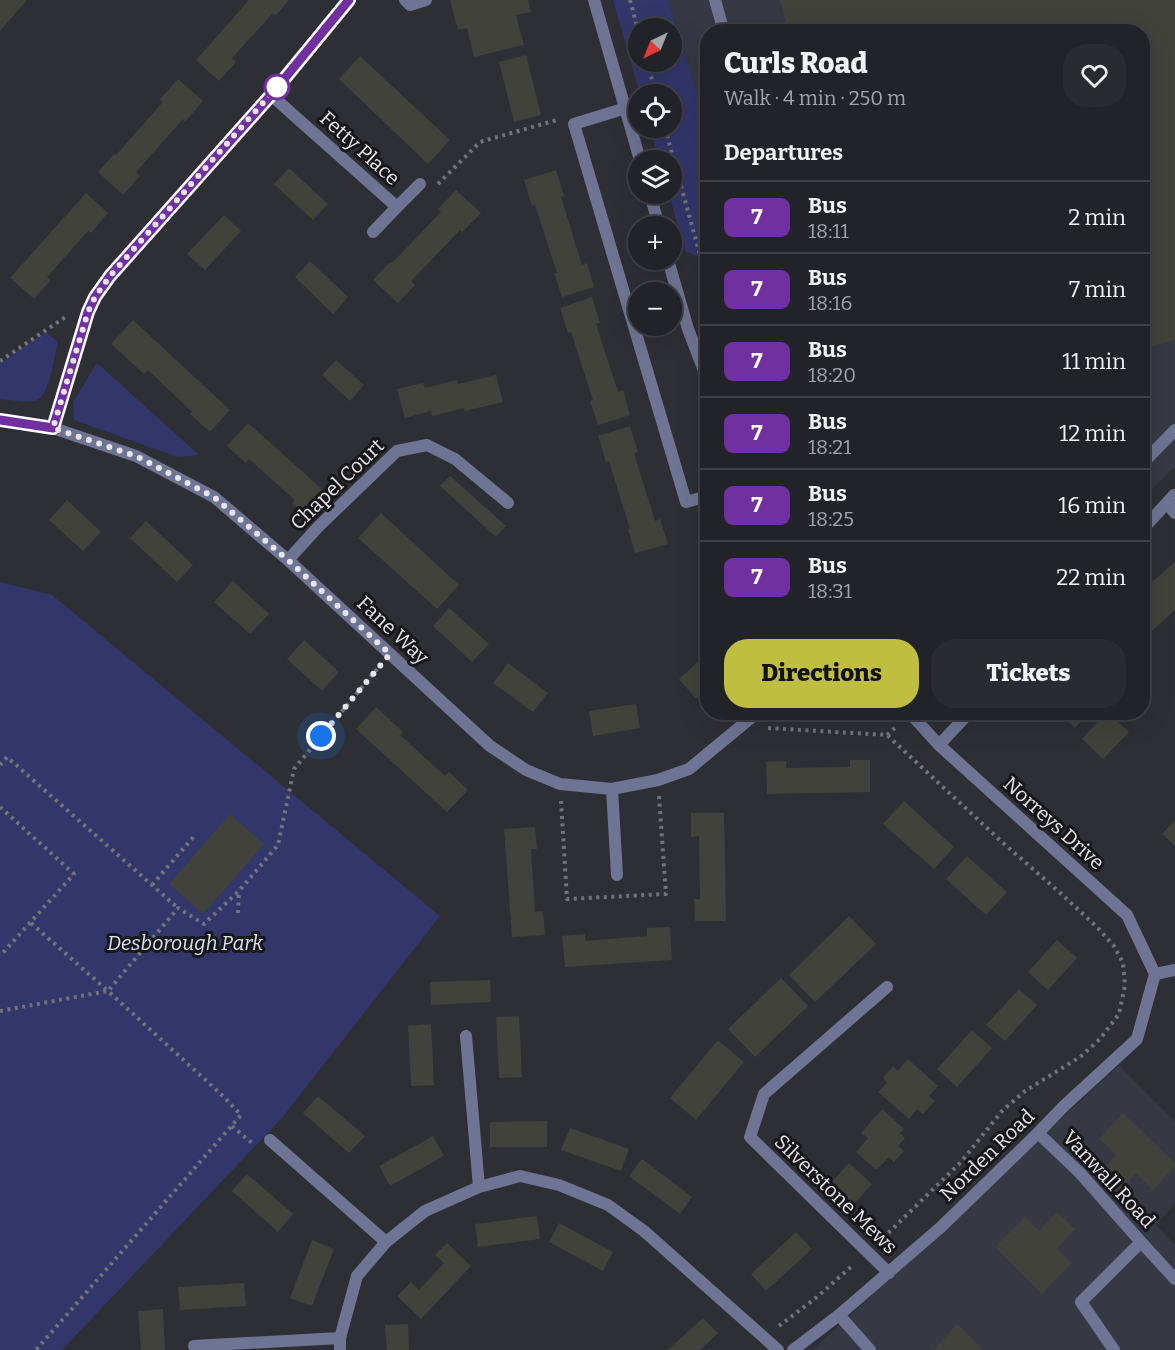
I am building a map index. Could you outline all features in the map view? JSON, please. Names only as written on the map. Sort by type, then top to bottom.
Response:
[{"type":"street","points":[[53,428],[88,312],[95,297],[110,276],[271,95],[349,0]]},
{"type":"street","points":[[405,0],[410,5],[426,0]]},
{"type":"street","points":[[594,0],[637,150]]},
{"type":"street","points":[[715,0],[722,24]]},
{"type":"street","name":"Fetty Place","points":[[271,95],[397,207],[373,232]]},
{"type":"street","points":[[626,108],[574,124],[686,502],[700,498]]},
{"type":"street","points":[[397,207],[420,184]]},
{"type":"street","points":[[671,270],[700,360]]},
{"type":"street","name":"Fane Way","points":[[0,420],[53,428],[136,456],[214,497],[288,560],[490,746],[526,771],[560,784],[612,789],[658,780],[689,769],[749,720]]},
{"type":"street","points":[[1150,456],[1175,430]]},
{"type":"street","name":"Chapel Court","points":[[288,560],[319,526],[397,451],[427,445],[454,459],[508,503]]},
{"type":"street","points":[[1150,523],[1172,504]]},
{"type":"street","name":"Norreys Drive","points":[[916,720],[939,745],[1128,915],[1155,974]]},
{"type":"street","points":[[939,745],[962,720]]},
{"type":"street","points":[[612,789],[617,875]]},
{"type":"street","points":[[1155,974],[1175,970]]},
{"type":"street","name":"Norden Road","points":[[793,1350],[839,1315],[941,1227],[1064,1106],[1137,1039],[1155,974]]},
{"type":"street","name":"Silverstone Mews","points":[[886,987],[764,1094],[750,1137],[889,1273]]},
{"type":"street","points":[[466,1036],[479,1187]]},
{"type":"street","name":"Vanwall Road","points":[[1038,1133],[1080,1173],[1175,1279]]},
{"type":"street","points":[[270,1140],[386,1242]]},
{"type":"street","points":[[194,1346],[340,1344],[357,1276],[386,1242],[425,1211],[479,1187],[520,1176],[560,1185],[608,1205],[644,1231],[778,1350]]},
{"type":"street","points":[[1114,1350],[1081,1302],[1141,1242]]},
{"type":"street","points":[[839,1315],[870,1350]]},
{"type":"path","points":[[630,0],[635,18]]},
{"type":"path","points":[[420,184],[430,191],[480,142],[569,116],[574,124]]},
{"type":"path","points":[[668,138],[700,255]]},
{"type":"path","points":[[0,361],[95,297]]},
{"type":"path","points":[[0,765],[7,757],[178,908],[204,924],[239,891],[278,845],[294,769],[390,654]]},
{"type":"path","points":[[742,726],[887,735],[1096,926],[1114,946],[1123,963],[1125,985],[1119,1014],[1100,1039],[1080,1057],[1025,1091],[1002,1111],[961,1162],[868,1253],[817,1297],[763,1337]]},
{"type":"path","points":[[0,807],[74,874],[0,956]]},
{"type":"path","points":[[152,885],[196,834]]},
{"type":"path","points":[[238,914],[239,891]]},
{"type":"path","points":[[0,1011],[108,991],[178,908]]},
{"type":"path","points":[[31,923],[242,1115],[36,1350]]},
{"type":"path","points":[[232,1126],[255,1146]]},
{"type":"shaded area","points":[[668,0],[1175,0],[1175,467],[1150,490],[1150,24],[700,24],[700,102],[682,44],[682,18],[674,18]]},
{"type":"shaded area","points":[[1119,1065],[1175,1122],[1175,1203],[1156,1225],[1175,1245],[1175,1350],[813,1350]]},
{"type":"green space","points":[[613,0],[668,0],[674,18],[628,18],[628,52]]},
{"type":"green space","points":[[682,44],[700,102],[700,258],[685,251],[682,240],[682,216],[675,216],[672,204],[682,204],[682,150],[656,150],[653,138],[682,138],[682,84],[637,84],[634,72],[682,72]]},
{"type":"green space","points":[[46,332],[58,342],[44,393],[34,401],[0,399],[0,363]]},
{"type":"green space","points":[[97,363],[199,455],[177,457],[74,420],[73,402]]},
{"type":"green space","name":"Desborough Park","points":[[0,582],[52,595],[440,916],[281,1119],[62,1350],[0,1350]]},
{"type":"building","points":[[0,0],[27,0],[0,31]]},
{"type":"building","points":[[249,0],[289,0],[276,15],[273,13],[232,58],[236,62],[219,81],[196,60]]},
{"type":"building","points":[[450,0],[528,0],[531,12],[516,15],[524,45],[474,57],[467,28],[458,30]]},
{"type":"building","points":[[780,0],[1175,0],[1175,340],[1150,347],[1150,24],[787,24]]},
{"type":"building","points":[[526,55],[541,115],[514,122],[499,62]]},
{"type":"building","points":[[360,56],[450,140],[428,164],[339,79]]},
{"type":"building","points":[[178,79],[203,101],[185,122],[183,119],[136,172],[140,176],[123,195],[98,172],[163,102],[160,99]]},
{"type":"building","points":[[289,168],[328,204],[313,220],[274,184]]},
{"type":"building","points":[[556,170],[564,196],[561,197],[582,265],[587,263],[594,287],[562,297],[554,273],[557,273],[535,205],[532,206],[524,180]]},
{"type":"building","points":[[456,190],[481,213],[462,232],[460,230],[411,281],[415,285],[398,303],[373,280],[441,212],[438,209]]},
{"type":"building","points":[[86,193],[108,213],[91,233],[88,231],[47,277],[51,280],[34,299],[10,278]]},
{"type":"building","points":[[224,215],[241,231],[205,270],[187,254]]},
{"type":"building","points":[[310,261],[348,297],[333,314],[295,277]]},
{"type":"building","points":[[592,297],[600,323],[596,324],[618,392],[623,390],[630,415],[598,425],[590,401],[593,400],[571,332],[568,333],[560,308]]},
{"type":"building","points":[[133,320],[230,410],[210,432],[148,370],[144,374],[111,344]]},
{"type":"building","points":[[336,360],[364,385],[350,401],[322,375]]},
{"type":"building","points":[[496,375],[503,402],[465,411],[464,408],[432,416],[431,411],[405,418],[397,389],[423,383],[425,388],[457,380],[458,384]]},
{"type":"building","points":[[248,423],[333,499],[312,522],[292,503],[295,500],[249,459],[246,463],[227,446]]},
{"type":"building","points":[[630,426],[638,452],[634,453],[655,521],[660,519],[668,544],[635,553],[609,461],[606,462],[598,436]]},
{"type":"building","points":[[450,476],[506,526],[496,537],[440,486]]},
{"type":"building","points":[[67,500],[101,532],[83,551],[49,520]]},
{"type":"building","points":[[381,513],[459,585],[437,609],[358,538]]},
{"type":"building","points":[[146,521],[193,565],[177,582],[130,538]]},
{"type":"building","points":[[1175,562],[1175,610],[1150,633],[1150,584]]},
{"type":"building","points":[[233,581],[269,614],[250,634],[214,602]]},
{"type":"building","points":[[449,608],[489,644],[472,662],[433,626]]},
{"type":"building","points":[[304,640],[339,672],[322,691],[287,659]]},
{"type":"building","points":[[700,660],[700,696],[696,699],[679,679]]},
{"type":"building","points":[[508,663],[548,693],[533,712],[493,683]]},
{"type":"building","points":[[636,704],[640,728],[593,736],[589,711]]},
{"type":"building","points":[[376,707],[403,732],[400,735],[445,776],[449,772],[468,790],[447,812],[356,729]]},
{"type":"building","points":[[1066,720],[1082,720],[1075,728]]},
{"type":"building","points":[[1100,720],[1116,720],[1129,732],[1103,759],[1082,739]]},
{"type":"building","points":[[850,760],[870,760],[870,792],[767,794],[766,762],[786,761],[786,768],[850,767]]},
{"type":"building","points":[[904,801],[954,847],[934,869],[883,824]]},
{"type":"building","points":[[691,813],[724,813],[726,921],[695,921],[694,899],[700,899],[699,836],[691,837]]},
{"type":"building","points":[[230,814],[264,844],[203,914],[169,884]]},
{"type":"building","points":[[1175,820],[1175,846],[1162,834]]},
{"type":"building","points":[[535,827],[537,849],[531,849],[535,912],[543,911],[545,935],[512,937],[504,829]]},
{"type":"building","points":[[967,856],[1007,892],[986,915],[946,879]]},
{"type":"building","points":[[849,916],[876,944],[815,1002],[789,975]]},
{"type":"building","points":[[670,927],[672,960],[565,967],[562,936],[585,934],[585,941],[647,936],[647,928]]},
{"type":"building","points":[[1057,940],[1077,958],[1048,990],[1028,972]]},
{"type":"building","points":[[781,978],[808,1006],[755,1057],[728,1029]]},
{"type":"building","points":[[490,980],[491,1002],[431,1005],[430,982]]},
{"type":"building","points":[[1019,989],[1037,1005],[1005,1041],[986,1025]]},
{"type":"building","points":[[519,1016],[522,1077],[499,1078],[496,1017]]},
{"type":"building","points":[[431,1024],[434,1085],[411,1086],[408,1026]]},
{"type":"building","points":[[972,1030],[992,1048],[957,1087],[937,1069]]},
{"type":"building","points":[[718,1040],[744,1062],[696,1120],[670,1098]]},
{"type":"building","points":[[908,1059],[938,1086],[929,1096],[935,1101],[923,1114],[917,1109],[909,1119],[878,1092],[887,1083],[883,1078],[893,1066],[898,1071]]},
{"type":"building","points":[[318,1096],[365,1136],[349,1153],[303,1113]]},
{"type":"building","points":[[882,1109],[904,1129],[900,1133],[905,1138],[898,1146],[904,1151],[894,1162],[889,1157],[876,1170],[856,1152],[868,1138],[861,1133]]},
{"type":"building","points":[[1123,1113],[1175,1163],[1175,1166],[1153,1190],[1136,1173],[1117,1193],[1098,1175],[1116,1155],[1099,1139]]},
{"type":"building","points":[[547,1121],[547,1147],[490,1147],[490,1122]]},
{"type":"building","points":[[570,1128],[629,1149],[621,1171],[561,1150]]},
{"type":"building","points":[[433,1136],[444,1156],[390,1186],[379,1166]]},
{"type":"building","points":[[642,1159],[692,1197],[680,1214],[629,1176]]},
{"type":"building","points":[[849,1163],[872,1184],[851,1207],[828,1186]]},
{"type":"building","points":[[247,1174],[293,1214],[278,1232],[232,1191]]},
{"type":"building","points":[[1057,1212],[1075,1229],[1057,1249],[1072,1263],[1042,1294],[995,1247],[1025,1217],[1039,1231]]},
{"type":"building","points":[[537,1216],[540,1239],[478,1247],[475,1224]]},
{"type":"building","points":[[559,1223],[613,1252],[603,1271],[549,1242]]},
{"type":"building","points":[[796,1232],[812,1249],[766,1291],[751,1274]]},
{"type":"building","points":[[312,1240],[334,1249],[312,1306],[290,1298]]},
{"type":"building","points":[[447,1243],[471,1266],[421,1319],[397,1296],[411,1282],[419,1290],[444,1263],[435,1255]]},
{"type":"building","points":[[244,1283],[246,1306],[180,1310],[178,1287]]},
{"type":"building","points":[[163,1309],[165,1350],[141,1350],[138,1311]]},
{"type":"building","points":[[703,1318],[718,1333],[700,1350],[668,1350]]},
{"type":"building","points":[[408,1324],[409,1350],[387,1350],[385,1325]]},
{"type":"building","points":[[957,1324],[984,1350],[933,1350]]},
{"type":"bus line","name":"7","points":[[0,420],[53,428],[88,312],[95,297],[110,276],[271,95],[349,0]]},
{"type":"route","points":[[277,87],[110,276],[95,297],[88,312],[53,428],[136,456],[214,497],[288,560],[390,654],[321,736]]}]
